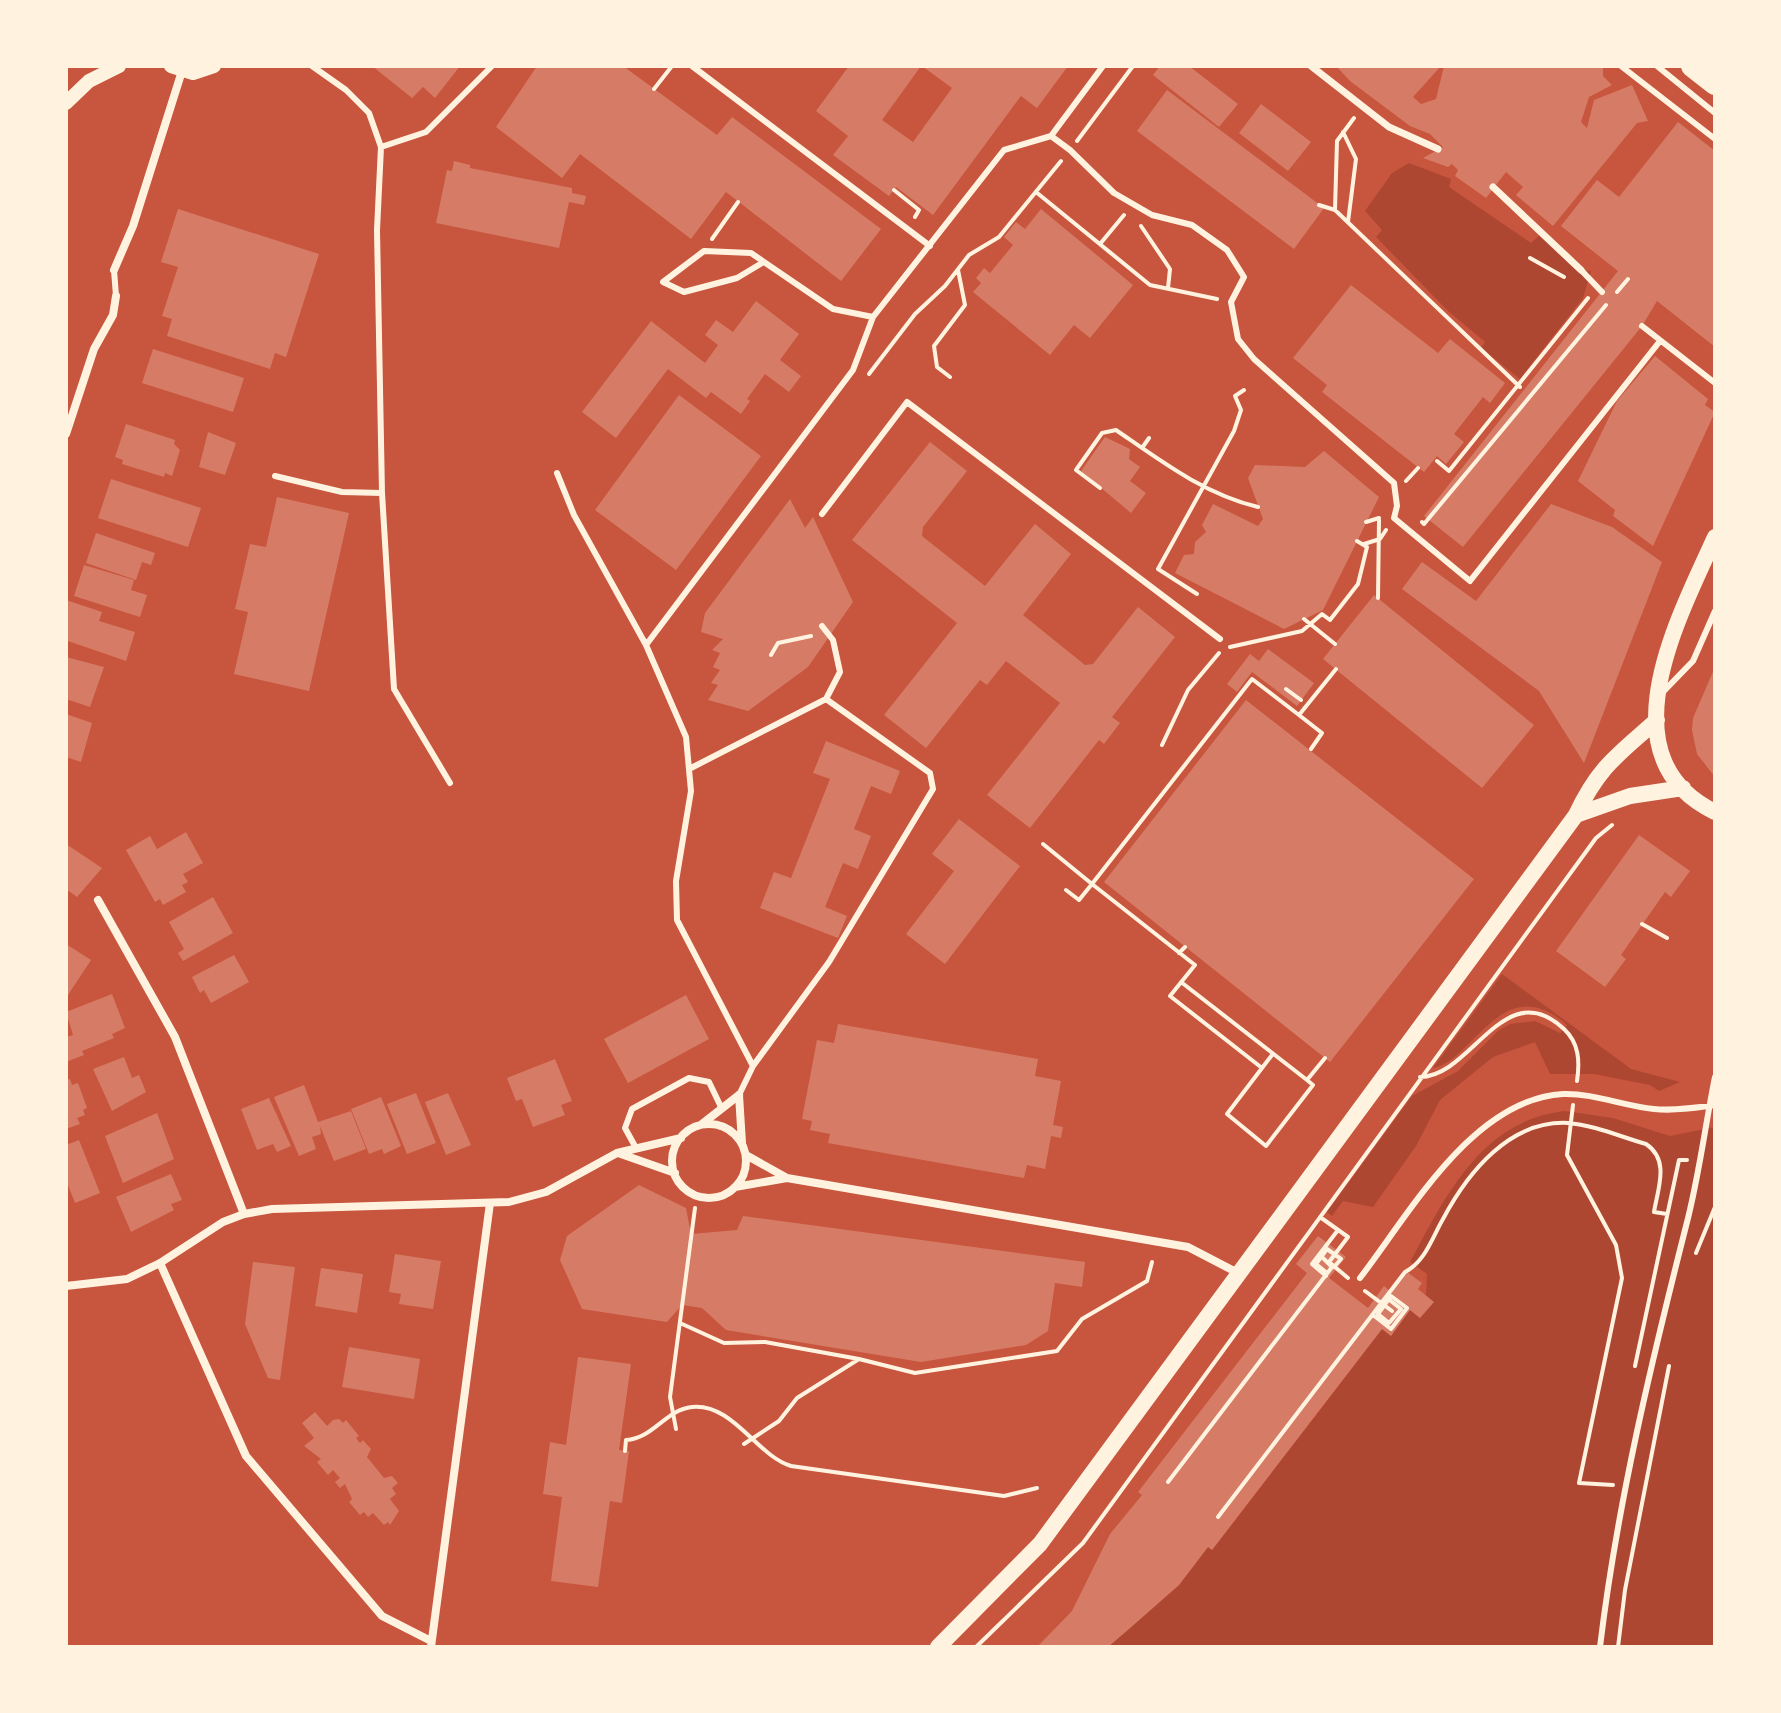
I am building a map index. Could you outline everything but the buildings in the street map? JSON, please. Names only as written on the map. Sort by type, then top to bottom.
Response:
[{"type":"highway","points":[[1692,66],[1715,84]]},
{"type":"main road","points":[[1715,537],[1667,642],[1656,698],[1657,720],[1666,762],[1683,788],[1715,812]]},
{"type":"main road","points":[[938,1647],[1040,1544],[1241,1275],[1576,815],[1600,771],[1657,720]]},
{"type":"main road","points":[[1576,815],[1630,796],[1683,788]]},
{"type":"street","points":[[89,81],[96,66]]},
{"type":"street","points":[[66,103],[89,81],[119,66]]},
{"type":"street","points":[[114,270],[133,226],[176,69],[203,71],[214,66]]},
{"type":"street","points":[[1311,66],[1389,127],[1438,149]]},
{"type":"street","points":[[1493,187],[1581,270]]},
{"type":"street","points":[[66,434],[94,349],[115,311],[116,296]]},
{"type":"street","points":[[98,900],[153,992],[175,1037],[244,1214]]},
{"type":"street","points":[[66,1286],[127,1279],[160,1263],[223,1222],[244,1214],[272,1209],[509,1202],[546,1192],[617,1153],[681,1138],[739,1095]]},
{"type":"street","points":[[735,1187],[746,1167],[739,1095]]},
{"type":"street","points":[[702,1125],[726,1128],[742,1144]]},
{"type":"street","points":[[681,1138],[675,1149],[675,1173],[681,1185],[702,1197],[715,1197],[735,1187],[787,1178]]},
{"type":"street","points":[[617,1153],[675,1173]]},
{"type":"street","points":[[746,1155],[787,1178],[1188,1247],[1241,1275]]},
{"type":"street","points":[[160,1263],[246,1456],[382,1616],[431,1644],[490,1203]]},
{"type":"lane","points":[[312,66],[346,90],[369,113],[381,147],[377,230],[382,493],[394,689],[450,783]]},
{"type":"lane","points":[[381,147],[426,132],[492,66]]},
{"type":"lane","points":[[692,66],[930,246]]},
{"type":"lane","points":[[646,645],[853,370],[873,317],[1004,150],[1051,136],[1103,66]]},
{"type":"lane","points":[[1621,66],[1715,139]]},
{"type":"lane","points":[[1657,66],[1715,113]]},
{"type":"lane","points":[[1051,136],[1114,193],[1152,215],[1192,225],[1227,250],[1244,277],[1231,302],[1238,339],[1254,359],[1394,483],[1397,506],[1394,518],[1470,581],[1660,341]]},
{"type":"lane","points":[[762,263],[737,278],[684,292],[663,282],[704,251],[751,253],[833,309],[873,317]]},
{"type":"lane","points":[[114,270],[116,296]]},
{"type":"lane","points":[[1581,270],[1602,292]]},
{"type":"lane","points":[[1642,326],[1715,383]]},
{"type":"lane","points":[[822,514],[907,402],[1220,639]]},
{"type":"lane","points":[[557,473],[574,515],[646,645],[686,737],[691,768],[676,881],[677,920],[753,1066]]},
{"type":"lane","points":[[275,476],[342,492],[382,493]]},
{"type":"lane","points":[[1656,698],[1693,661],[1715,611]]},
{"type":"lane","points":[[691,768],[826,699],[840,672],[833,640],[821,630]]},
{"type":"lane","points":[[739,1095],[753,1066],[829,962],[933,789],[930,773],[826,699]]},
{"type":"lane","points":[[1600,1647],[1631,1470],[1670,1280],[1687,1224],[1715,1077]]},
{"type":"lane","points":[[636,1148],[625,1128],[632,1109],[689,1078],[709,1082],[722,1109]]},
{"type":"lane","points":[[1356,1279],[1467,1140],[1501,1113],[1541,1098],[1563,1094],[1654,1109],[1712,1105]]},
{"type":"path","points":[[654,89],[672,66]]},
{"type":"path","points":[[867,376],[915,314],[969,255],[999,237],[1133,66]]},
{"type":"path","points":[[1343,132],[1356,159],[1348,223]]},
{"type":"path","points":[[1335,210],[1337,141]]},
{"type":"path","points":[[894,190],[919,210],[914,219]]},
{"type":"path","points":[[1036,192],[1150,285],[1231,302]]},
{"type":"path","points":[[704,251],[738,202]]},
{"type":"path","points":[[1319,205],[1335,210],[1520,387]]},
{"type":"path","points":[[1139,207],[1134,215],[1170,269],[1168,289]]},
{"type":"path","points":[[1100,244],[1118,223]]},
{"type":"path","points":[[950,377],[937,367],[934,346],[965,305],[958,270]]},
{"type":"path","points":[[1414,514],[1424,524],[1628,279]]},
{"type":"path","points":[[1437,461],[1449,471],[1487,421],[1493,421],[1589,298]]},
{"type":"path","points":[[1197,594],[1158,569],[1241,410],[1235,396],[1244,390]]},
{"type":"path","points":[[1100,488],[1076,470],[1102,433],[1116,430],[1204,486],[1230,500],[1258,507]]},
{"type":"path","points":[[1142,448],[1149,438]]},
{"type":"path","points":[[1378,598],[1379,518],[1385,509]]},
{"type":"path","points":[[1366,522],[1379,518]]},
{"type":"path","points":[[1363,544],[1380,539],[1394,518]]},
{"type":"path","points":[[1162,745],[1188,690],[1222,649],[1302,631],[1322,614],[1330,620],[1358,584],[1367,547],[1357,541]]},
{"type":"path","points":[[1304,619],[1335,644]]},
{"type":"path","points":[[771,655],[778,643],[821,630]]},
{"type":"path","points":[[1299,715],[1336,669]]},
{"type":"path","points":[[1066,890],[1079,900],[1252,679],[1279,696],[1322,733],[1311,749]]},
{"type":"path","points":[[1286,689],[1301,700]]},
{"type":"path","points":[[1182,769],[1188,774]]},
{"type":"path","points":[[976,1647],[1083,1543],[1596,838],[1615,822]]},
{"type":"path","points":[[1043,844],[1195,965],[1170,996],[1262,1068]]},
{"type":"path","points":[[1642,924],[1667,938]]},
{"type":"path","points":[[1179,953],[1185,947]]},
{"type":"path","points":[[1181,982],[1265,1047],[1313,1085],[1266,1146],[1227,1114],[1272,1055],[1265,1047]]},
{"type":"path","points":[[1420,1077],[1450,1068],[1493,1026],[1513,1016],[1536,1015],[1564,1029]]},
{"type":"path","points":[[1307,1080],[1325,1058]]},
{"type":"path","points":[[1382,1306],[1387,1298],[1401,1309],[1389,1323],[1378,1314],[1382,1306],[1405,1272],[1418,1266],[1450,1206],[1481,1165],[1505,1142],[1535,1127],[1582,1125],[1646,1144],[1656,1153],[1661,1166],[1654,1212],[1667,1214]]},
{"type":"path","points":[[1633,1379],[1656,1255],[1679,1160],[1688,1160]]},
{"type":"path","points":[[1576,1175],[1616,1245],[1622,1267],[1579,1483],[1612,1487],[1615,1471]]},
{"type":"path","points":[[1692,1261],[1715,1207]]},
{"type":"path","points":[[676,1429],[670,1397],[695,1208]]},
{"type":"path","points":[[1320,1216],[1348,1237],[1329,1262]]},
{"type":"path","points":[[1327,1273],[1316,1264],[1327,1249],[1341,1259],[1328,1276],[1312,1264],[1338,1230]]},
{"type":"path","points":[[1168,1482],[1332,1267],[1323,1258],[1356,1279]]},
{"type":"path","points":[[680,1323],[724,1343],[765,1342],[915,1373],[1057,1351],[1082,1319],[1147,1281],[1152,1262]]},
{"type":"path","points":[[1364,1290],[1392,1311]]},
{"type":"path","points":[[1218,1517],[1371,1317],[1391,1296],[1407,1308],[1391,1329],[1371,1317]]},
{"type":"path","points":[[744,1444],[779,1421],[797,1398],[859,1359]]},
{"type":"path","points":[[1618,1647],[1625,1590],[1669,1366]]},
{"type":"path","points":[[625,1451],[626,1440],[648,1433],[673,1413],[697,1407],[741,1425],[772,1457],[791,1466],[1004,1496],[1037,1488]]},
{"type":"shaded area","points":[[1409,163],[1451,179],[1449,187],[1531,243],[1541,234],[1578,262],[1578,272],[1591,271],[1583,298],[1520,379],[1481,348],[1485,342],[1447,310],[1376,237],[1382,230],[1365,211],[1392,173]]},
{"type":"shaded area","points":[[1502,974],[1631,1069],[1680,1082],[1659,1091],[1650,1085],[1594,1074],[1550,1074],[1535,1042],[1493,1057],[1440,1100],[1416,1146],[1373,1207],[1343,1201],[1332,1216],[1327,1212],[1412,1096],[1458,1071],[1499,1030],[1510,1024],[1535,1021],[1560,1033],[1567,1025],[1544,1010],[1524,1007],[1507,1012],[1491,1022],[1448,1062],[1433,1068]]},
{"type":"shaded area","points":[[1565,1111],[1613,1118],[1670,1136],[1715,1127],[1715,1647],[1108,1647],[1179,1585],[1208,1547],[1212,1550],[1382,1329],[1391,1335],[1410,1310],[1420,1318],[1433,1302],[1426,1296],[1427,1274],[1410,1262],[1438,1211],[1470,1165],[1489,1145],[1511,1129],[1536,1117]]}]
